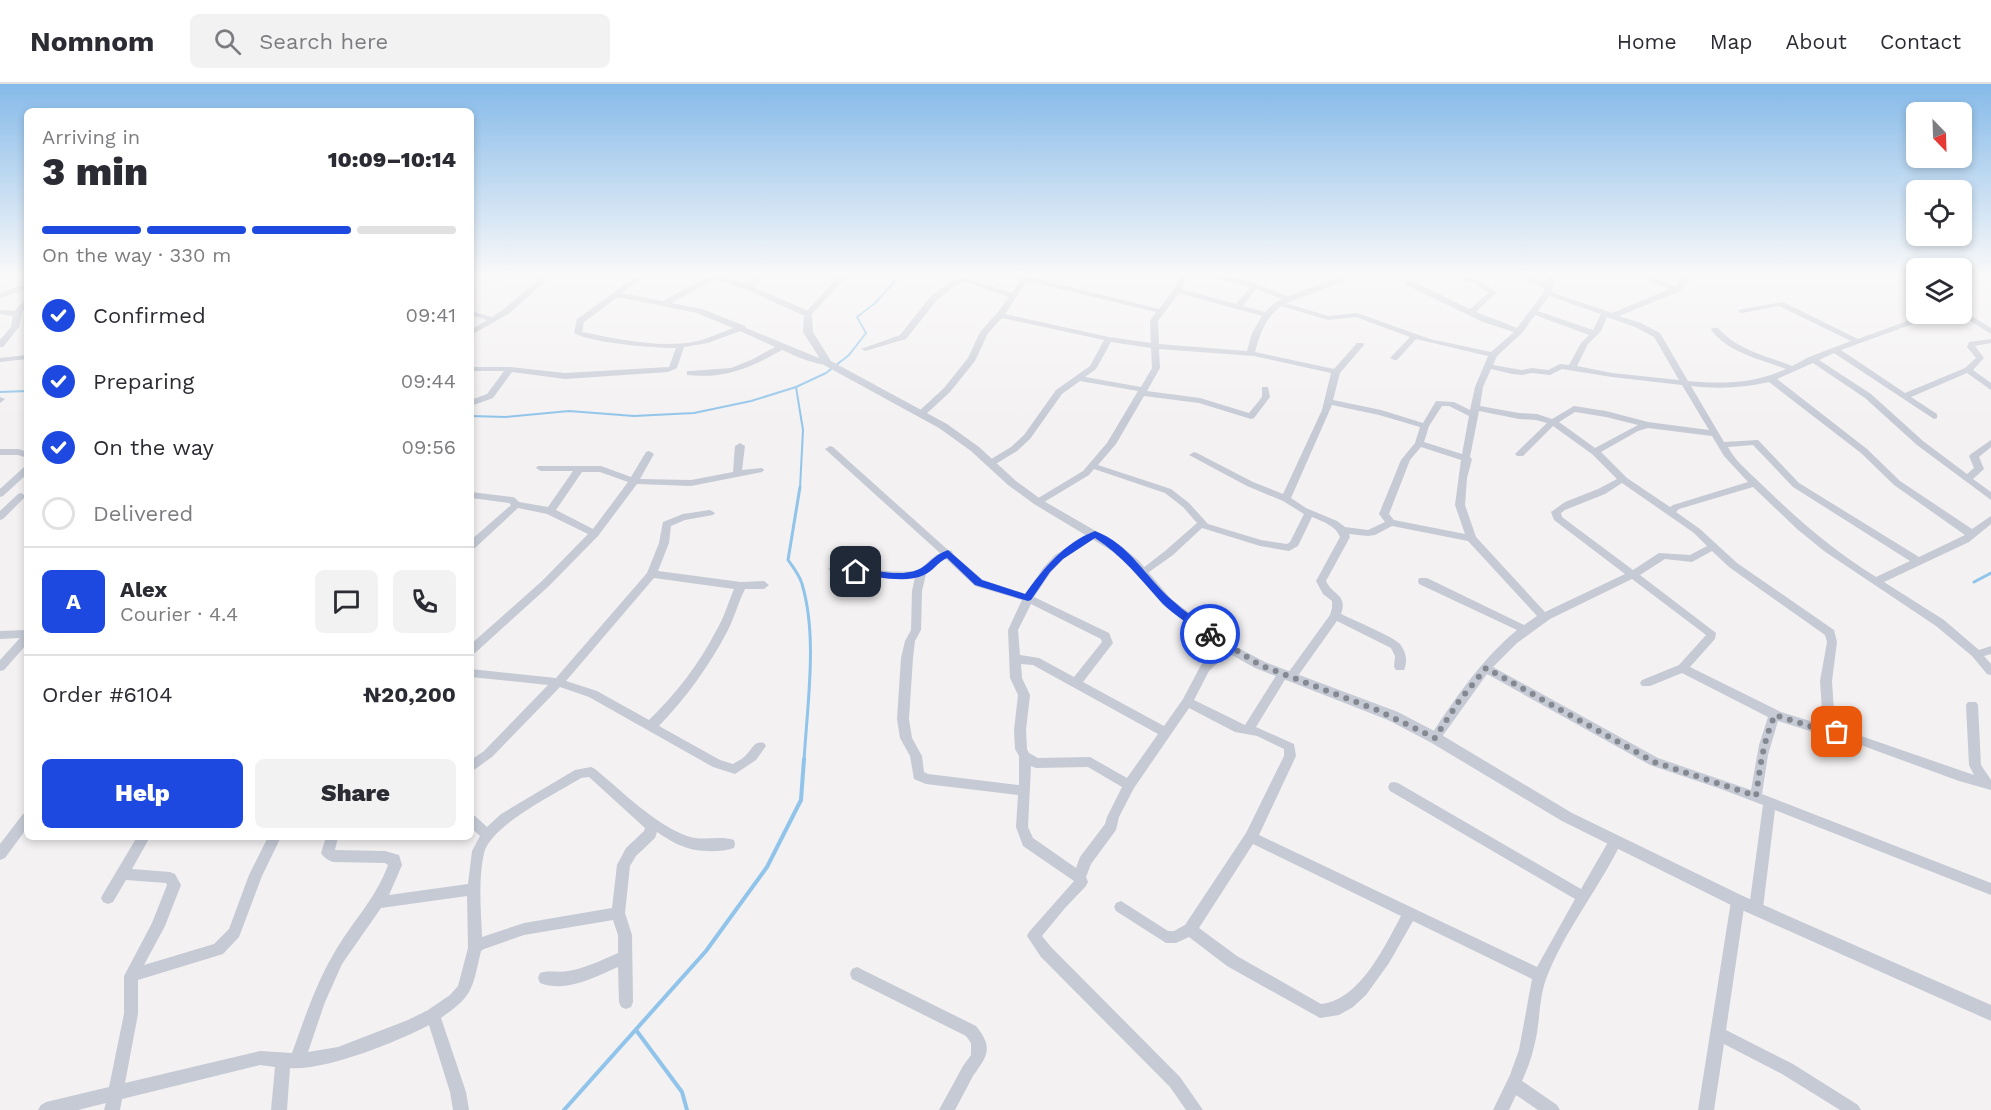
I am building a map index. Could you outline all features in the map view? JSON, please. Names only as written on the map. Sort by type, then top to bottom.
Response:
[{"type":"street","points":[[0,345],[15,327],[16,323]]},
{"type":"street","points":[[580,323],[578,333],[628,341],[681,345],[695,343],[742,328]]},
{"type":"street","points":[[729,323],[832,365],[954,434],[1038,502],[1116,548],[1167,602],[1227,647],[1287,676],[1393,717],[1435,738],[1567,817],[1738,901],[1991,1013]]},
{"type":"street","points":[[808,323],[808,332],[832,365]]},
{"type":"street","points":[[865,349],[903,337],[914,323]]},
{"type":"street","points":[[921,414],[947,390],[972,359],[984,332],[993,323]]},
{"type":"street","points":[[1036,323],[1109,339],[1157,346],[1250,354],[1336,372]]},
{"type":"street","points":[[1038,502],[1086,473],[1111,444],[1156,368],[1157,346],[1154,323]]},
{"type":"street","points":[[1250,354],[1254,336],[1261,323]]},
{"type":"street","points":[[1378,323],[1414,337],[1493,355]]},
{"type":"street","points":[[1499,323],[1519,331]]},
{"type":"street","points":[[1525,323],[1493,355],[1479,387],[1460,505],[1471,538],[1544,617]]},
{"type":"street","points":[[1564,323],[1595,334]]},
{"type":"street","points":[[1572,368],[1585,343],[1603,323]]},
{"type":"street","points":[[1627,323],[1657,335],[1722,446],[1739,468],[1824,545],[1954,633],[1978,654],[1991,670]]},
{"type":"street","points":[[1821,323],[1857,340]]},
{"type":"street","points":[[1488,366],[1522,373],[1532,370],[1550,374],[1560,366],[1685,383],[1731,386],[1771,379],[1857,340],[1906,323]]},
{"type":"street","points":[[1978,323],[1991,332]]},
{"type":"street","points":[[1715,330],[1720,338],[1792,369]]},
{"type":"street","points":[[1394,358],[1414,337]]},
{"type":"street","points":[[991,463],[1014,449],[1027,437],[1059,392],[1093,367],[1109,339]]},
{"type":"street","points":[[1905,396],[1968,370],[1980,358],[1971,347],[1972,344],[1991,341]]},
{"type":"street","points":[[474,369],[510,369],[565,376],[668,370],[673,368],[681,345]]},
{"type":"street","points":[[1286,499],[1304,463],[1328,402],[1336,372],[1360,345]]},
{"type":"street","points":[[690,373],[722,373],[735,370],[750,365],[782,346]]},
{"type":"street","points":[[1835,350],[1934,416]]},
{"type":"street","points":[[0,360],[24,357]]},
{"type":"street","points":[[1812,359],[1868,396],[1920,443],[1991,497]]},
{"type":"street","points":[[474,402],[490,396],[510,369]]},
{"type":"street","points":[[1968,370],[1991,387]]},
{"type":"street","points":[[1080,378],[1200,401],[1251,416],[1266,397],[1265,389]]},
{"type":"street","points":[[1771,379],[1864,452],[1906,490],[1973,535]]},
{"type":"street","points":[[1328,402],[1381,413],[1425,426]]},
{"type":"street","points":[[1471,538],[1391,523],[1384,514],[1407,460],[1419,443],[1425,426],[1439,403],[1474,411],[1537,417],[1553,422],[1595,452],[1624,480],[1714,546],[1734,565],[1830,633],[1832,642],[1827,681],[1829,730]]},
{"type":"street","points":[[1520,454],[1553,422],[1574,409],[1606,414],[1648,425],[1715,434]]},
{"type":"street","points":[[1595,452],[1635,429],[1648,425]]},
{"type":"street","points":[[1722,446],[1755,442],[1796,485],[1919,562]]},
{"type":"street","points":[[1419,443],[1467,459]]},
{"type":"street","points":[[1967,479],[1979,469],[1974,456],[1991,443]]},
{"type":"street","points":[[736,475],[740,446]]},
{"type":"street","points":[[830,449],[979,583],[1028,598],[1107,639],[1108,644],[1076,682]]},
{"type":"street","points":[[0,452],[24,454]]},
{"type":"street","points":[[474,647],[554,575],[595,534],[611,516],[635,481],[649,453]]},
{"type":"street","points":[[1194,455],[1334,523],[1342,530],[1345,537],[1322,581],[1323,586],[1338,600],[1340,605],[1335,616],[1287,676],[1249,729]]},
{"type":"street","points":[[1094,466],[1168,491],[1186,505],[1201,524],[1232,536],[1289,548],[1294,544],[1310,513]]},
{"type":"street","points":[[541,468],[601,469],[635,481],[691,483],[759,470]]},
{"type":"street","points":[[550,511],[579,469]]},
{"type":"street","points":[[0,495],[24,472]]},
{"type":"street","points":[[1624,480],[1564,505],[1556,512],[1557,518],[1711,633],[1711,636],[1683,668],[1646,683]]},
{"type":"street","points":[[1670,512],[1676,507],[1755,483]]},
{"type":"street","points":[[0,495],[24,496]]},
{"type":"street","points":[[474,495],[513,500],[516,505],[550,511],[595,534]]},
{"type":"street","points":[[0,517],[24,496]]},
{"type":"street","points":[[474,543],[516,505]]},
{"type":"street","points":[[474,765],[488,754],[595,642],[652,574],[664,543],[666,524],[683,517],[710,513]]},
{"type":"street","points":[[1877,581],[1973,535],[1991,519]]},
{"type":"street","points":[[1342,530],[1376,532],[1391,523]]},
{"type":"street","points":[[1142,574],[1201,524]]},
{"type":"street","points":[[474,534],[484,534]]},
{"type":"street","points":[[1095,534],[1059,557],[1047,570],[1028,598],[1013,630],[1016,678],[1024,695],[1020,730],[1021,749],[1024,756],[1025,792],[1022,827],[1024,836],[1028,842],[1079,877],[1082,882],[1060,904],[1034,936],[1046,952],[1175,1082],[1195,1110]]},
{"type":"street","points":[[1435,738],[1459,701],[1486,668],[1526,630],[1544,617],[1623,582],[1631,574],[1653,564],[1663,555],[1692,559],[1714,546]]},
{"type":"street","points":[[948,553],[936,559],[921,573],[917,591],[916,630],[910,641],[907,658],[903,719],[906,738],[916,756],[918,775],[926,779],[1025,792]]},
{"type":"street","points":[[833,569],[905,575],[921,573]]},
{"type":"street","points":[[652,574],[741,586],[764,585]]},
{"type":"street","points":[[1423,581],[1526,630]]},
{"type":"street","points":[[650,727],[670,707],[692,678],[721,632],[741,586]]},
{"type":"street","points":[[1335,616],[1395,645],[1401,656],[1400,667]]},
{"type":"street","points":[[0,635],[24,635]]},
{"type":"street","points":[[0,667],[24,639]]},
{"type":"street","points":[[1079,877],[1085,861],[1111,826],[1129,784],[1187,702],[1205,668],[1227,647]]},
{"type":"street","points":[[1978,654],[1991,650]]},
{"type":"street","points":[[1014,658],[1035,661],[1166,733]]},
{"type":"street","points":[[1486,668],[1654,762],[1756,796],[1991,889]]},
{"type":"street","points":[[1683,668],[1775,715],[1829,730],[1988,784]]},
{"type":"street","points":[[474,673],[557,682],[593,693],[717,764],[735,769],[752,757],[760,746]]},
{"type":"street","points":[[1121,907],[1167,937],[1176,937],[1190,929],[1230,872],[1251,837],[1292,750],[1290,747],[1249,729],[1239,729],[1187,702]]},
{"type":"street","points":[[1972,705],[1975,765],[1988,784]]},
{"type":"street","points":[[1756,796],[1761,760],[1775,715]]},
{"type":"street","points":[[1024,756],[1036,763],[1090,762],[1129,784]]},
{"type":"street","points":[[46,1110],[260,1059],[290,1061],[338,1054],[412,1026],[433,1014],[455,1000],[464,990],[475,948],[474,890],[478,851],[487,836],[505,818],[585,771],[591,772],[648,821],[686,842],[729,844]]},
{"type":"street","points":[[1394,787],[1584,897]]},
{"type":"street","points":[[1756,908],[1770,802]]},
{"type":"street","points":[[626,1002],[625,935],[618,913],[624,865],[631,852],[651,832],[652,827],[648,821]]},
{"type":"street","points":[[0,854],[24,822]]},
{"type":"street","points":[[474,823],[487,836]]},
{"type":"street","points":[[1251,837],[1540,976]]},
{"type":"street","points":[[108,898],[142,840]]},
{"type":"street","points":[[131,976],[218,949],[234,933],[256,875],[274,840]]},
{"type":"street","points":[[279,1110],[290,1061],[344,948],[379,902],[395,865],[394,860],[385,857],[333,856],[328,853],[332,840]]},
{"type":"street","points":[[1501,1110],[1514,1085],[1526,1048],[1540,976],[1574,909],[1584,897],[1616,841]]},
{"type":"street","points":[[112,1110],[120,1060],[132,1014],[131,976],[158,926],[174,885],[170,878],[122,874]]},
{"type":"street","points":[[379,902],[474,890]]},
{"type":"street","points":[[1706,1110],[1738,901]]},
{"type":"street","points":[[475,948],[479,944],[524,929],[618,913]]},
{"type":"street","points":[[1190,929],[1232,961],[1320,1011],[1330,1013],[1338,1011],[1377,970],[1410,913]]},
{"type":"street","points":[[544,978],[557,981],[592,971],[625,957]]},
{"type":"street","points":[[857,974],[971,1031],[979,1041],[978,1058],[968,1071],[947,1110]]},
{"type":"street","points":[[433,1014],[458,1092],[461,1110]]},
{"type":"street","points":[[1718,1034],[1760,1054],[1830,1094],[1853,1110]]},
{"type":"street","points":[[1514,1085],[1552,1110]]},
{"type":"waterway","points":[[796,387],[826,373],[849,355],[866,333],[860,323]]},
{"type":"waterway","points":[[474,416],[506,417],[569,411],[634,416],[694,413],[751,401],[796,387]]},
{"type":"waterway","points":[[796,387],[803,430],[800,488]]},
{"type":"waterway","points":[[0,392],[24,391]]},
{"type":"waterway","points":[[800,487],[788,560],[801,581],[809,626],[810,672],[804,761]]},
{"type":"waterway","points":[[1974,582],[1991,573]]},
{"type":"waterway","points":[[564,1110],[706,951],[767,867],[801,800],[804,759]]},
{"type":"waterway","points":[[636,1030],[682,1092],[687,1110]]},
{"type":"way so far","points":[[1210,634],[1227,647],[1260,665],[1346,697],[1435,738],[1459,701],[1486,668],[1654,762],[1756,796],[1761,760],[1775,715],[1822,730],[1837,732]]},
{"type":"route","points":[[856,572],[905,575],[921,573],[936,559],[948,553],[979,583],[1028,598],[1059,557],[1095,534],[1135,564],[1167,602],[1210,634]]}]
